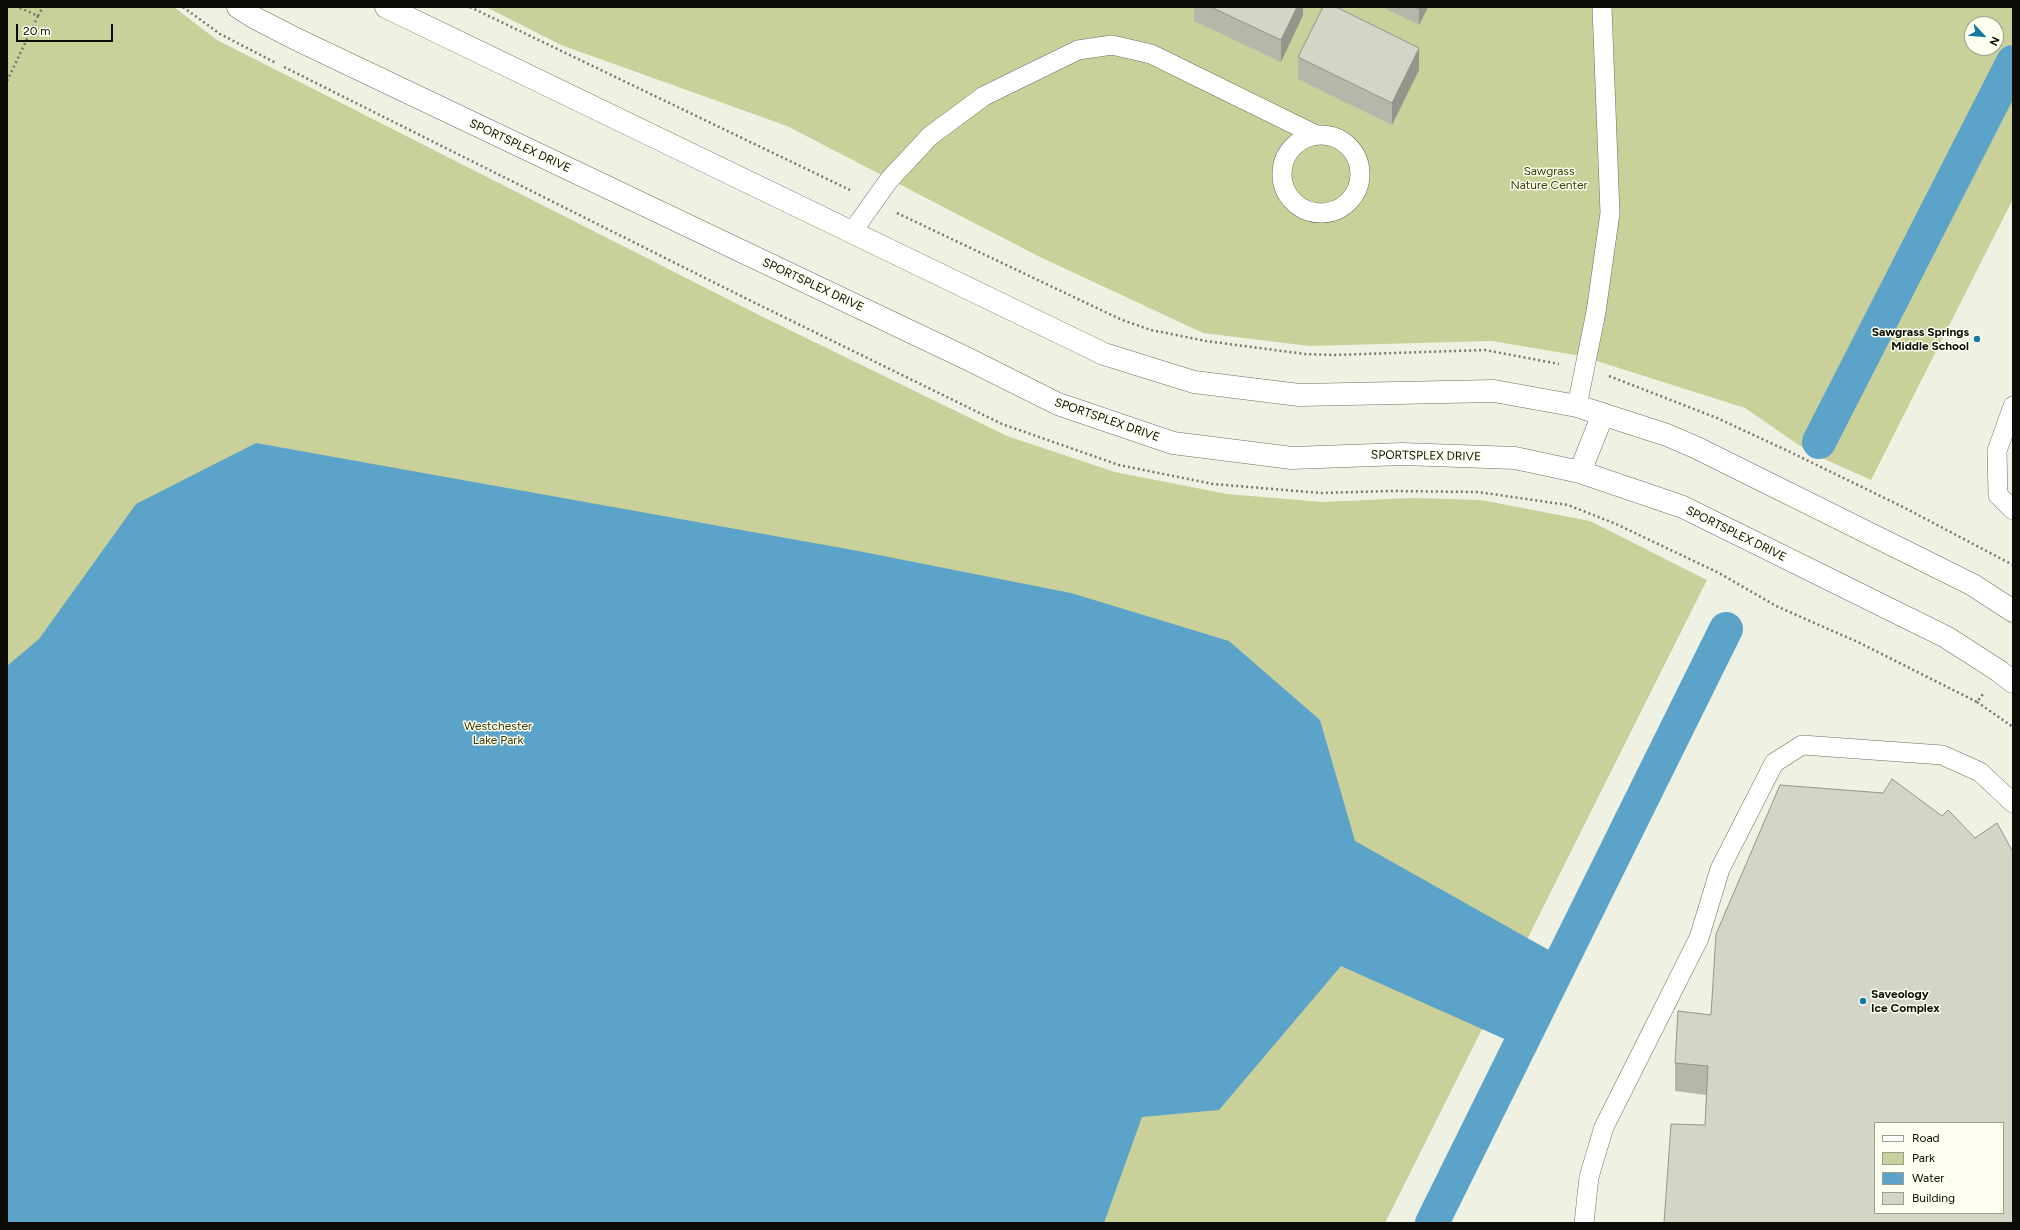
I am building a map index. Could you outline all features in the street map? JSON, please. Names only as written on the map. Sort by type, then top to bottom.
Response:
[{"type":"street","name":"SPORTSPLEX DRIVE","points":[[238,7],[255,18],[296,39],[970,360],[1058,404],[1173,443],[1292,458],[1402,454],[1515,458],[1580,472],[1629,487],[1690,511],[1946,637],[1999,670],[2013,682]]},
{"type":"street","points":[[386,7],[1104,354],[1194,382],[1299,395],[1494,391],[1577,406],[1667,435],[1697,448],[1972,585],[2013,611]]},
{"type":"street","points":[[1580,472],[1603,414]]},
{"type":"lane","points":[[1577,406],[1596,312],[1610,213],[1602,7]]},
{"type":"lane","points":[[852,232],[889,180],[930,136],[984,96],[1078,50],[1112,44],[1151,54],[1316,135],[1329,135],[1341,140],[1351,148],[1358,159],[1360,172],[1359,185],[1353,196],[1344,205],[1333,211],[1320,213],[1308,211],[1297,205],[1288,195],[1282,176],[1285,157],[1293,146],[1303,139],[1316,135]]},
{"type":"lane","points":[[2013,406],[1997,452],[1998,496],[2013,510]]},
{"type":"lane","points":[[1584,1223],[1589,1177],[1604,1127],[1699,938],[1720,868],[1774,763],[1802,745],[1942,754],[1980,772],[2013,803]]},
{"type":"path","points":[[18,7],[38,16]]},
{"type":"path","points":[[7,81],[43,7]]},
{"type":"path","points":[[470,7],[1122,320],[1151,330],[1206,341],[1326,355],[1485,350],[1513,354],[1584,369],[1619,379],[1717,418],[1905,508],[2013,565]]},
{"type":"path","points":[[1977,702],[2013,727]]},
{"type":"green space","name":"Westchester Lake Park","points":[[7,7],[174,7],[217,40],[761,316],[1007,436],[1115,472],[1227,494],[1322,502],[1412,498],[1481,500],[1590,521],[1707,580],[1385,1223],[7,1223]]},
{"type":"green space","name":"Sawgrass Nature Center","points":[[486,7],[2013,7],[2013,199],[1871,480],[1809,452],[1745,408],[1581,356],[1492,341],[1309,346],[1203,333],[1038,256],[787,126],[561,45]]},
{"type":"water","name":"Westchester Lake Park","points":[[256,443],[853,550],[1071,593],[1229,641],[1320,720],[1355,841],[1563,958],[1520,1046],[1341,966],[1219,1110],[1142,1117],[1104,1223],[7,1223],[7,666],[39,639],[136,504]]},
{"type":"building","points":[[1211,7],[1297,7],[1281,40]]},
{"type":"building","points":[[1323,7],[1336,7],[1419,48],[1392,103],[1298,57]]},
{"type":"building","name":"Saveology Ice Complex","points":[[1892,779],[1942,816],[1948,810],[1975,838],[1997,823],[2013,852],[2013,1223],[1664,1223],[1671,1124],[1705,1125],[1708,1066],[1675,1063],[1678,1011],[1711,1015],[1716,934],[1780,785],[1883,793]]},
{"type":"waterway","points":[[1819,442],[2013,62]]},
{"type":"waterway","points":[[1432,1223],[1726,629]]},
{"type":"place","name":"Sawgrass Springs Middle School","points":[[1977,339]]},
{"type":"place","name":"Saveology Ice Complex","points":[[1863,1001]]}]
